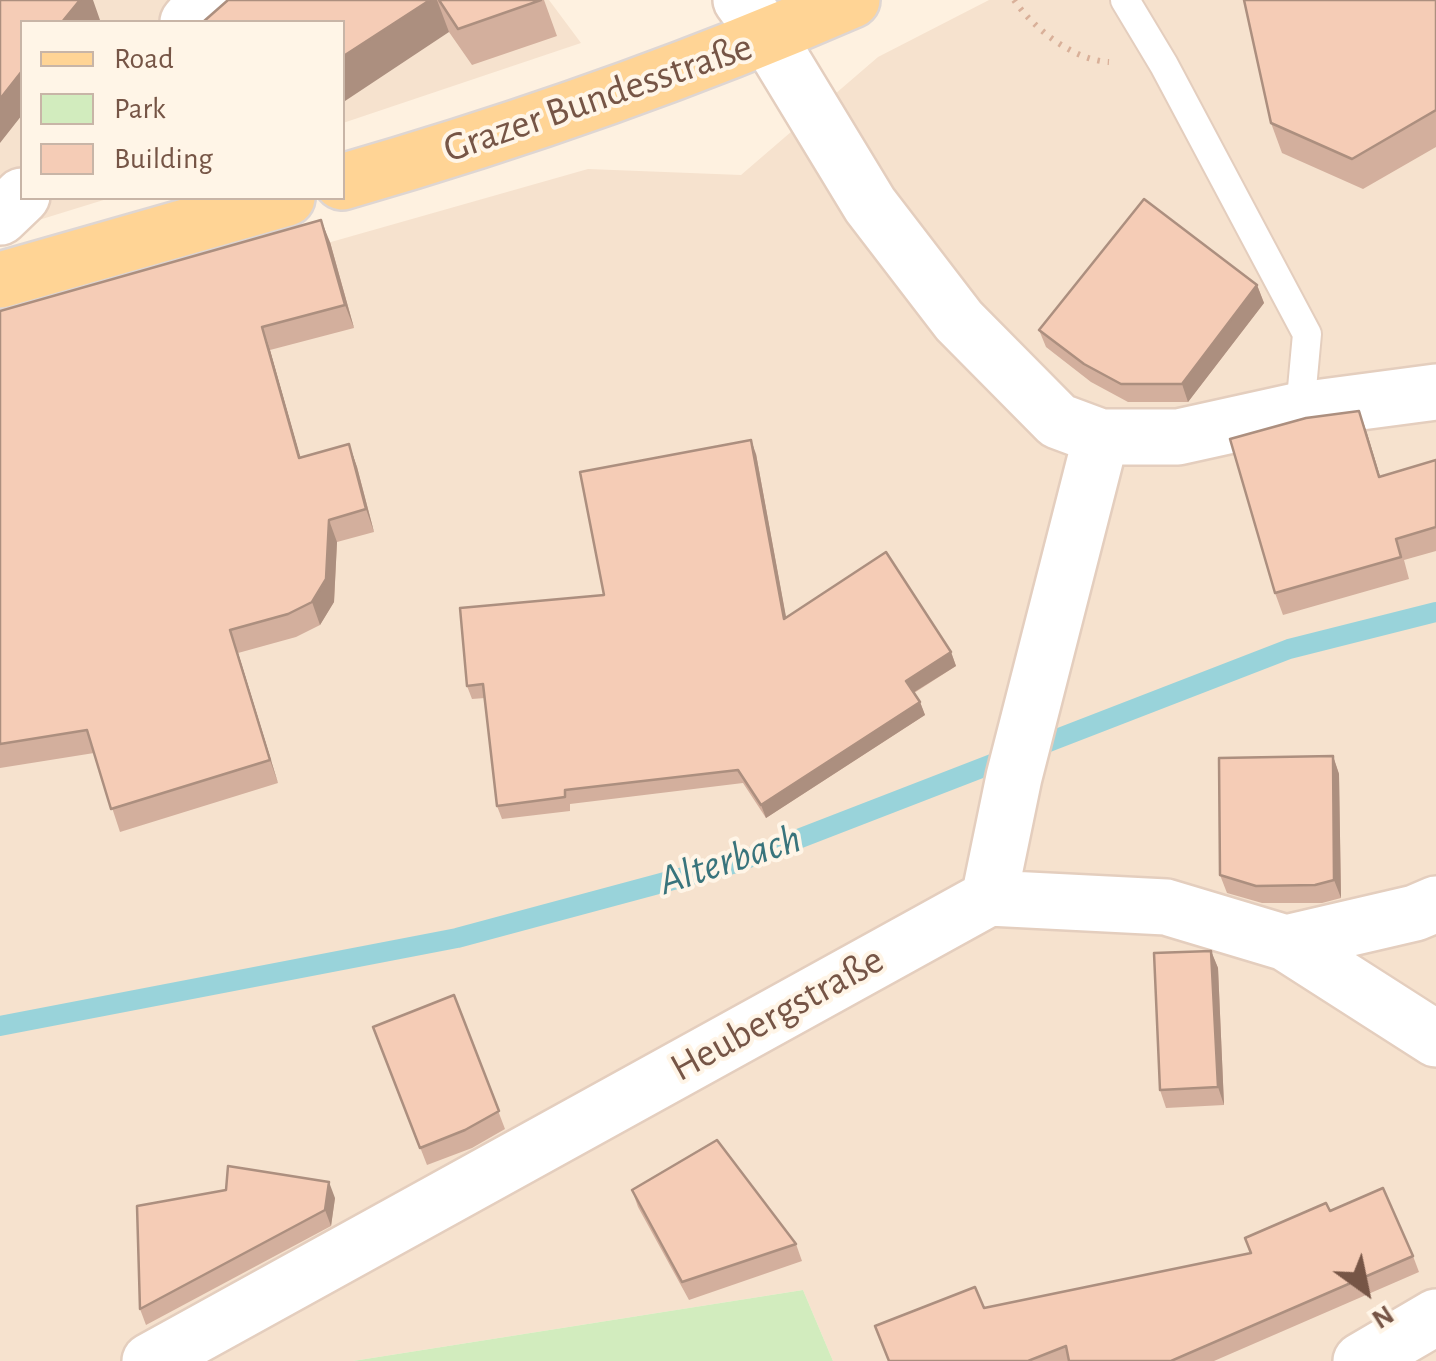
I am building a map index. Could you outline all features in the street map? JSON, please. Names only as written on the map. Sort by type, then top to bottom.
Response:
[{"type":"main road","points":[[754,18],[852,0]]},
{"type":"main road","name":"Grazer Bundesstraße","points":[[345,181],[444,152],[754,18]]},
{"type":"main road","points":[[0,280],[280,200]]},
{"type":"street","points":[[190,20],[207,0]]},
{"type":"street","name":"Grazer Bundesstraße","points":[[754,18],[870,205],[958,320],[1058,421],[1101,437],[1178,437],[1300,410],[1436,392]]},
{"type":"street","points":[[0,217],[20,198]]},
{"type":"street","points":[[1101,437],[1014,776],[989,898],[1166,907],[1286,943],[1436,1038]]},
{"type":"street","name":"Heubergstraße","points":[[150,1361],[989,898]]},
{"type":"street","points":[[1286,943],[1415,913],[1436,904]]},
{"type":"street","points":[[1361,1361],[1436,1317]]},
{"type":"lane","points":[[1125,0],[1307,334],[1300,410]]},
{"type":"path","points":[[1014,0],[1028,20],[1090,61],[1164,66]]},
{"type":"shaded area","points":[[0,0],[549,0],[581,43],[345,122],[345,20],[20,20],[20,200],[104,200],[0,232]]},
{"type":"shaded area","points":[[989,0],[1436,0],[1436,1361],[833,1361],[803,1290],[353,1361],[0,1361],[0,336],[588,169],[741,175],[878,57]]},
{"type":"green space","points":[[803,1290],[833,1361],[353,1361]]},
{"type":"building","points":[[0,0],[80,0],[64,20],[20,20],[20,74],[0,99]]},
{"type":"building","points":[[228,0],[430,0],[345,55],[345,20],[205,20]]},
{"type":"building","points":[[439,0],[541,0],[458,29]]},
{"type":"building","points":[[1244,0],[1436,0],[1436,110],[1352,159],[1271,123]]},
{"type":"building","points":[[1144,199],[1257,285],[1182,384],[1121,384],[1084,364],[1039,330]]},
{"type":"building","points":[[321,220],[345,305],[262,327],[299,458],[349,444],[366,509],[329,520],[326,579],[312,602],[288,614],[230,630],[270,760],[111,809],[87,730],[0,744],[0,311]]},
{"type":"building","points":[[1359,411],[1379,477],[1436,460],[1436,527],[1396,539],[1401,557],[1275,593],[1230,439],[1306,418]]},
{"type":"building","points":[[751,440],[784,619],[886,552],[951,652],[906,681],[920,702],[761,805],[738,770],[565,790],[565,797],[497,806],[483,684],[467,686],[460,608],[604,595],[580,472]]},
{"type":"building","points":[[1333,756],[1334,880],[1315,885],[1256,886],[1220,875],[1219,758]]},
{"type":"building","points":[[1211,951],[1218,1087],[1160,1090],[1154,953]]},
{"type":"building","points":[[454,995],[499,1111],[420,1148],[373,1027]]},
{"type":"building","points":[[717,1140],[796,1244],[682,1282],[632,1190]]},
{"type":"building","points":[[228,1166],[329,1182],[325,1210],[140,1309],[137,1206],[226,1190]]},
{"type":"building","points":[[1383,1188],[1413,1256],[1171,1361],[1069,1361],[1066,1346],[1028,1361],[889,1361],[875,1326],[975,1287],[984,1308],[1251,1253],[1245,1238],[1326,1203],[1330,1211]]},
{"type":"waterway","name":"Alterbach","points":[[0,1026],[457,938],[736,863],[1289,649],[1436,612]]}]
